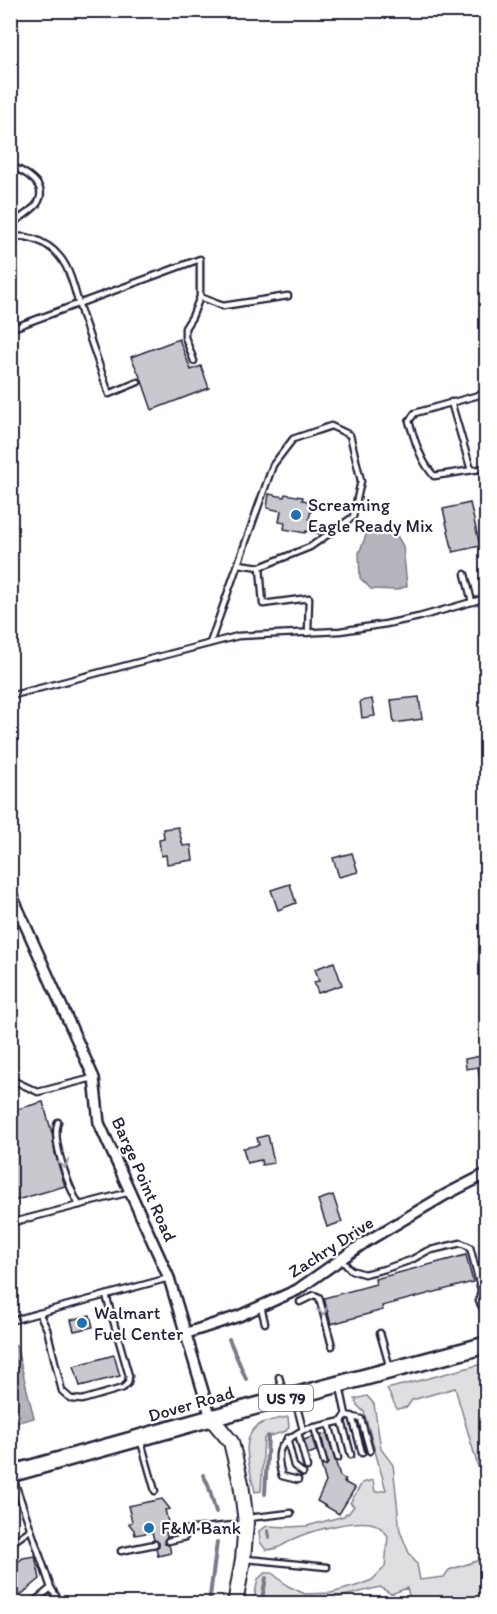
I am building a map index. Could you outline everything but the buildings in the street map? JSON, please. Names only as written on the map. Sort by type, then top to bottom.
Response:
[{"type":"main road","name":"Dover Road","points":[[11,1474],[486,1345]]},
{"type":"main road","points":[[211,1418],[231,1442],[241,1483],[245,1521],[243,1559],[235,1604]]},
{"type":"street","name":"Barge Point Road","points":[[10,891],[94,1078],[99,1123],[169,1278],[211,1418]]},
{"type":"street","name":"Zachry Drive","points":[[186,1333],[240,1316],[297,1290],[340,1259],[439,1198],[486,1174]]},
{"type":"lane","points":[[10,166],[32,175],[39,195],[37,203],[10,225]]},
{"type":"lane","points":[[10,238],[21,236],[51,246],[60,256],[69,271],[109,394],[138,382]]},
{"type":"lane","points":[[10,329],[200,260],[200,297],[185,328],[185,337],[194,361]]},
{"type":"lane","points":[[200,297],[223,306],[288,296]]},
{"type":"lane","points":[[486,393],[416,412],[409,422],[426,467],[434,476],[486,468]]},
{"type":"lane","points":[[451,402],[471,470]]},
{"type":"lane","points":[[210,643],[273,465],[293,439],[331,426],[350,435],[361,482],[353,517],[310,547],[260,567],[238,564]]},
{"type":"lane","points":[[260,567],[263,604],[309,598],[308,633]]},
{"type":"lane","points":[[465,574],[472,602]]},
{"type":"lane","points":[[10,696],[238,636],[308,633],[386,624],[486,598]]},
{"type":"lane","points":[[10,1079],[38,1092],[94,1078]]},
{"type":"lane","points":[[58,1122],[56,1130],[58,1144],[70,1188],[79,1204]]},
{"type":"lane","points":[[10,1223],[130,1192]]},
{"type":"lane","points":[[340,1259],[351,1270],[364,1274],[403,1263],[427,1251],[461,1243],[470,1247],[482,1290],[479,1301],[486,1314]]},
{"type":"lane","points":[[10,1321],[169,1278]]},
{"type":"lane","points":[[39,1313],[47,1329],[62,1391],[71,1399],[82,1400],[123,1388],[128,1383],[129,1376],[105,1295]]},
{"type":"lane","points":[[300,1302],[314,1295],[318,1297],[332,1346]]},
{"type":"lane","points":[[261,1307],[265,1323]]},
{"type":"lane","points":[[380,1333],[390,1370]]},
{"type":"lane","points":[[279,1377],[290,1397],[301,1431],[307,1467]]},
{"type":"lane","points":[[339,1384],[362,1453]]},
{"type":"lane","points":[[298,1480],[282,1476],[279,1466],[279,1449],[287,1438],[301,1431],[342,1421],[349,1416],[361,1419],[370,1450]]},
{"type":"lane","points":[[342,1421],[351,1455]]},
{"type":"lane","points":[[329,1424],[338,1458]]},
{"type":"lane","points":[[314,1427],[324,1462]]},
{"type":"lane","points":[[287,1438],[294,1466],[303,1473]]},
{"type":"lane","points":[[140,1439],[155,1491]]},
{"type":"lane","points":[[11,1474],[51,1588],[61,1604]]},
{"type":"lane","points":[[184,1530],[291,1513]]},
{"type":"lane","points":[[10,1544],[30,1530]]},
{"type":"lane","points":[[168,1540],[185,1538]]},
{"type":"lane","points":[[121,1551],[155,1544]]},
{"type":"lane","points":[[243,1559],[327,1567]]},
{"type":"lane","points":[[31,1604],[51,1588]]},
{"type":"shaded area","points":[[379,530],[396,534],[403,546],[407,586],[397,590],[371,589],[360,578],[359,553],[367,533]]},
{"type":"shaded area","points":[[16,1345],[34,1418],[11,1424],[11,1348]]},
{"type":"shaded area","points":[[486,1363],[486,1494],[455,1388],[412,1400],[407,1407],[397,1409],[387,1389]]},
{"type":"shaded area","points":[[367,1396],[374,1404],[381,1449],[393,1465],[400,1531],[409,1553],[417,1564],[420,1580],[444,1577],[449,1570],[486,1558],[486,1603],[411,1603],[407,1588],[391,1594],[380,1587],[316,1603],[253,1603],[258,1579],[265,1573],[272,1573],[288,1586],[305,1594],[331,1593],[372,1580],[385,1567],[388,1536],[374,1524],[357,1523],[327,1528],[300,1536],[271,1550],[266,1550],[260,1542],[259,1531],[267,1526],[307,1526],[348,1514],[354,1506],[350,1503],[362,1483],[373,1480],[375,1492],[386,1490],[364,1412],[355,1399]]},
{"type":"shaded area","points":[[288,1417],[289,1427],[286,1431],[264,1438],[261,1491],[255,1492],[247,1453],[250,1434],[265,1422]]},
{"type":"waterway","points":[[229,1339],[246,1379]]},
{"type":"waterway","points":[[265,1494],[268,1436]]},
{"type":"waterway","points":[[203,1475],[216,1512]]},
{"type":"waterway","points":[[268,1531],[269,1537]]},
{"type":"waterway","points":[[209,1604],[217,1542]]},
{"type":"waterway","points":[[261,1604],[266,1578]]},
{"type":"place","name":"Screaming Eagle Ready Mix","points":[[296,515]]},
{"type":"place","name":"Walmart Fuel Center","points":[[82,1323]]},
{"type":"place","name":"F&M Bank","points":[[149,1528]]}]
